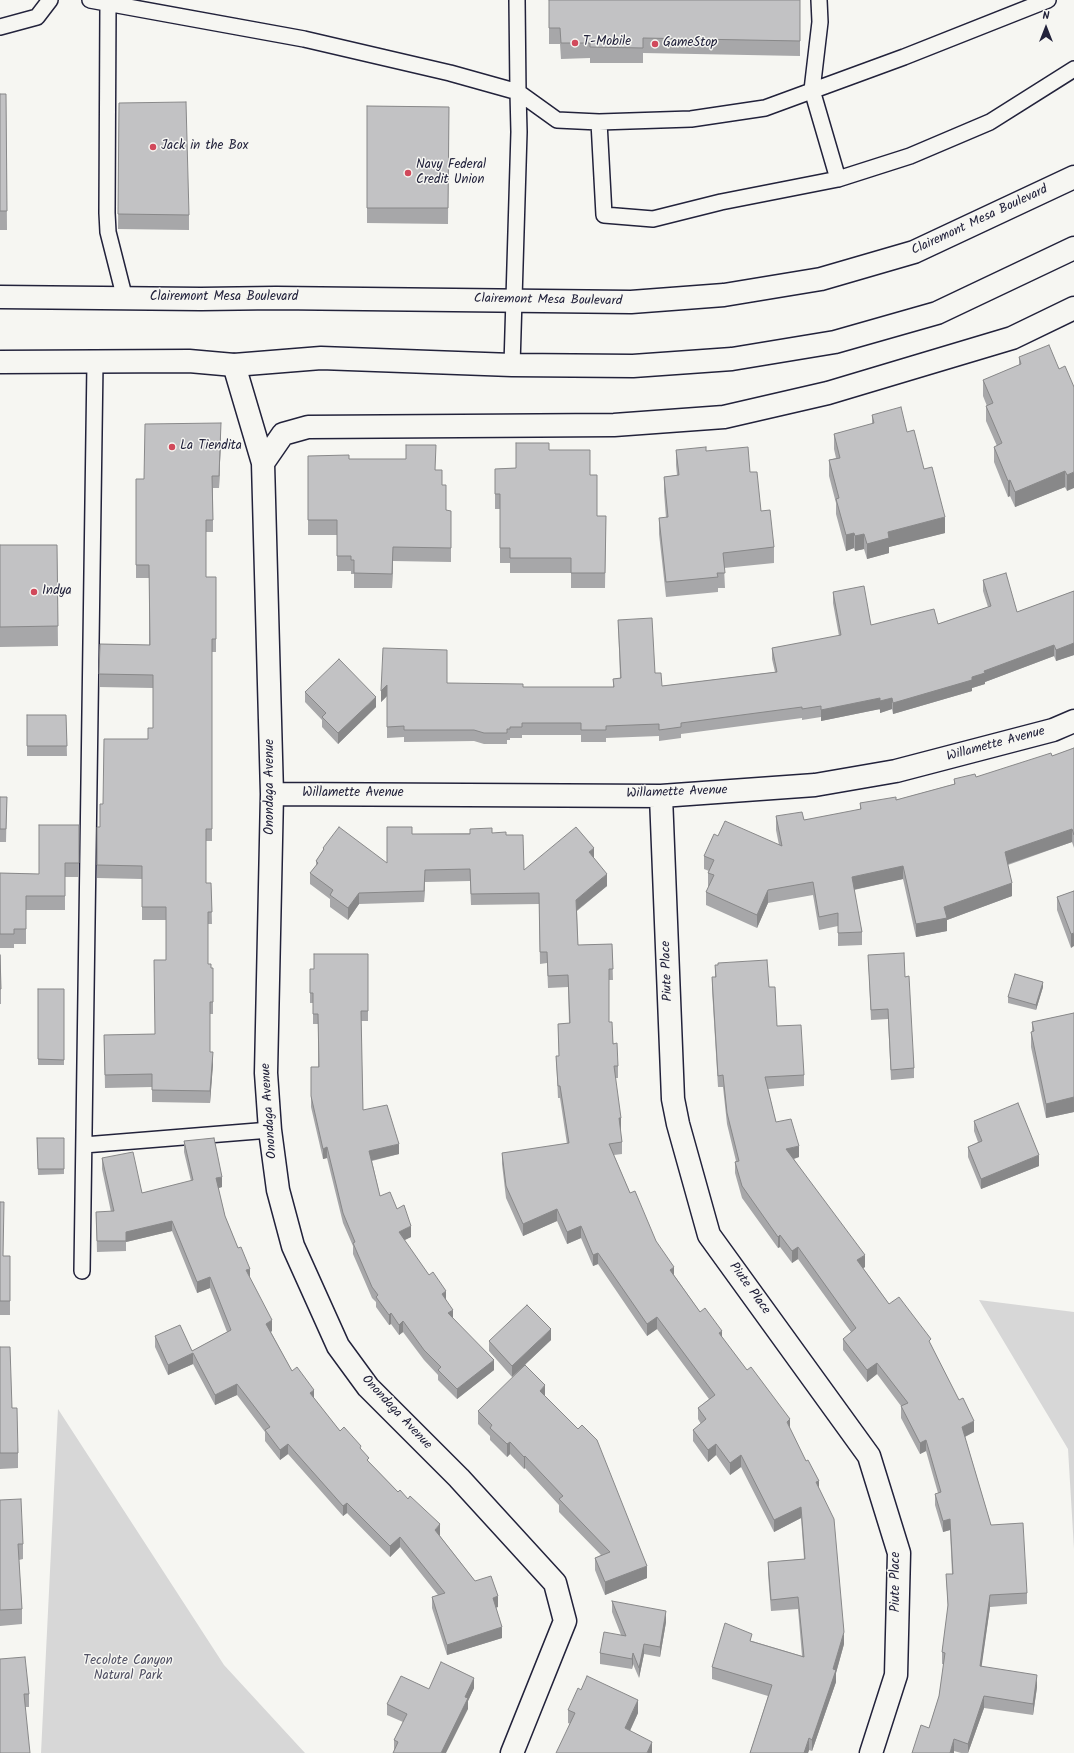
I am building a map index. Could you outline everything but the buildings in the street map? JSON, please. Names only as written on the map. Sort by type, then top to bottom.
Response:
[{"type":"street","name":"Clairemont Mesa Boulevard","points":[[0,298],[276,298],[631,302],[724,295],[821,279],[914,252],[1074,177]]},
{"type":"street","points":[[0,362],[95,363],[189,361],[234,365],[322,358],[512,365],[633,366],[732,359],[835,342],[937,313],[1074,248]]},
{"type":"street","points":[[263,462],[283,434],[308,427],[614,425],[724,417],[828,393],[1012,338],[1074,308]]},
{"type":"street","name":"Onondaga Avenue","points":[[234,365],[263,462],[272,794],[266,1072],[270,1130],[278,1190],[293,1246],[338,1346],[368,1387],[459,1478],[556,1583],[564,1621],[512,1753]]},
{"type":"street","name":"Willamette Avenue","points":[[272,794],[661,796],[815,785],[896,771],[1053,730],[1074,721]]},
{"type":"street","name":"Piute Place","points":[[661,796],[673,1099],[678,1124],[709,1235],[869,1456],[899,1553],[896,1674],[871,1753]]},
{"type":"lane","points":[[0,27],[37,17],[50,0]]},
{"type":"lane","points":[[90,0],[304,39],[450,73],[518,92],[557,120],[599,122],[691,119],[765,108],[904,57],[1048,0]]},
{"type":"lane","points":[[512,365],[519,132],[517,0]]},
{"type":"lane","points":[[819,0],[820,22],[812,90],[838,179]]},
{"type":"lane","points":[[108,4],[108,232],[125,299]]},
{"type":"lane","points":[[599,122],[604,215],[653,219],[721,202],[838,179],[910,156],[990,122],[1074,69]]},
{"type":"lane","points":[[82,1270],[86,870],[95,363]]},
{"type":"lane","points":[[84,1145],[270,1130]]},
{"type":"green space","points":[[979,1300],[1074,1312],[1074,1549],[1068,1449]]},
{"type":"green space","name":"Tecolote Canyon Natural Park","points":[[58,1409],[224,1665],[305,1753],[41,1753]]},
{"type":"place","name":"T-Mobile","points":[[575,43]]},
{"type":"place","name":"GameStop","points":[[655,44]]},
{"type":"place","name":"Jack in the Box","points":[[153,147]]},
{"type":"place","name":"Navy Federal Credit Union","points":[[408,173]]},
{"type":"place","name":"La Tiendita","points":[[172,447]]},
{"type":"place","name":"Indya","points":[[34,592]]}]
